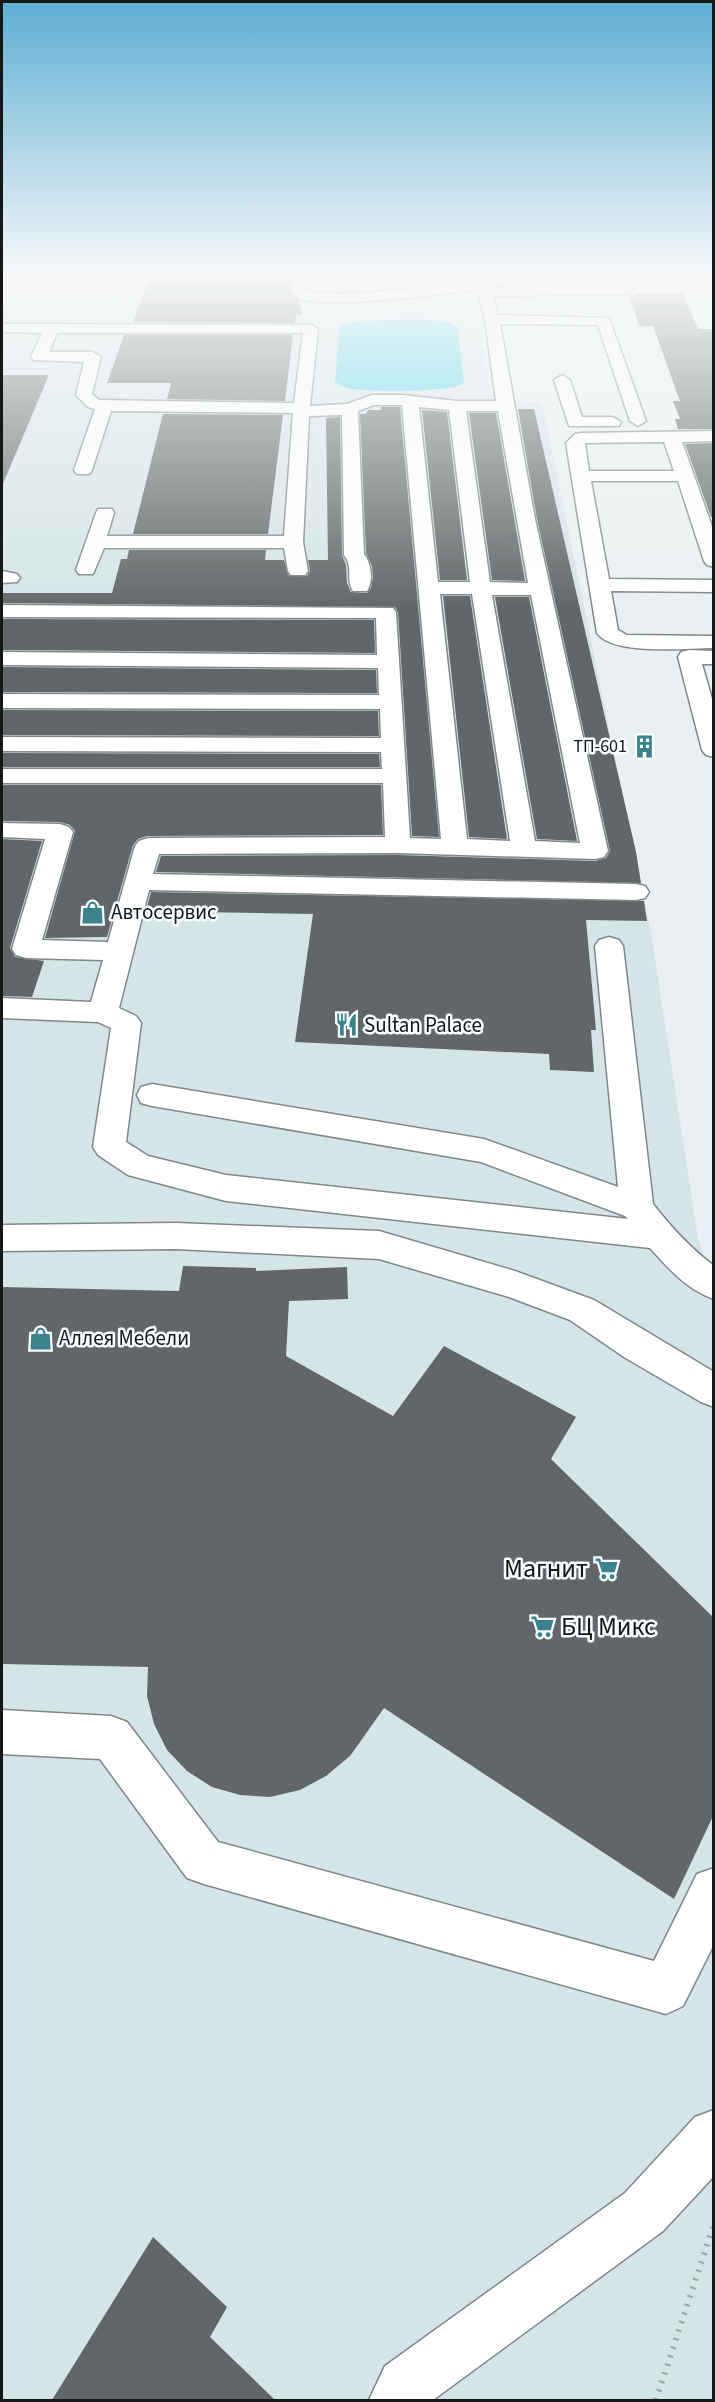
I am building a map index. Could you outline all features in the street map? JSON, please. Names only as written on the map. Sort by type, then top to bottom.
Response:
[{"type":"lane","points":[[86,386],[84,395],[94,404],[104,406],[283,406],[321,411],[350,409],[372,400],[402,400],[457,406],[504,406]]},
{"type":"lane","points":[[298,571],[293,542],[305,386]]},
{"type":"lane","points":[[103,1012],[148,846],[398,845],[595,851],[540,589],[501,386]]},
{"type":"lane","points":[[564,386],[575,422],[638,422],[681,436]]},
{"type":"lane","points":[[626,386],[638,422]]},
{"type":"lane","points":[[410,402],[455,847]]},
{"type":"lane","points":[[83,470],[104,406]]},
{"type":"lane","points":[[457,406],[481,589],[524,850]]},
{"type":"lane","points":[[350,409],[354,555],[360,562],[360,587]]},
{"type":"lane","points":[[681,436],[684,476],[714,561]]},
{"type":"lane","points":[[714,436],[581,438],[575,442],[608,633],[615,638],[627,641],[714,642]]},
{"type":"lane","points":[[581,476],[684,476]]},
{"type":"lane","points":[[86,570],[105,513]]},
{"type":"lane","points":[[96,542],[293,542]]},
{"type":"lane","points":[[600,585],[714,586]]},
{"type":"lane","points":[[428,588],[540,589]]},
{"type":"lane","points":[[2,611],[386,612],[398,845]]},
{"type":"lane","points":[[714,658],[689,657],[714,750]]},
{"type":"lane","points":[[2,659],[388,662]]},
{"type":"lane","points":[[2,701],[390,702]]},
{"type":"lane","points":[[2,744],[393,745]]},
{"type":"lane","points":[[2,776],[394,776]]},
{"type":"lane","points":[[2,830],[60,832],[26,949],[121,951]]},
{"type":"lane","points":[[139,882],[636,892]]},
{"type":"lane","points":[[609,946],[637,1207],[659,1236],[687,1265],[714,1285]]},
{"type":"lane","points":[[2,1008],[103,1012],[126,1023],[109,1147],[139,1166],[226,1188],[659,1236]]},
{"type":"lane","points":[[152,1095],[484,1151],[637,1207]]},
{"type":"lane","points":[[2,1238],[176,1236],[378,1245],[515,1286],[582,1310],[637,1346],[714,1390]]},
{"type":"lane","points":[[2,1732],[111,1738],[204,1861],[666,1989],[714,1891]]},
{"type":"lane","points":[[398,2400],[405,2386],[644,2211],[714,2136]]},
{"type":"path","points":[[656,2400],[714,2224]]},
{"type":"shaded area","points":[[2,386],[489,386],[492,401],[542,402],[651,933],[698,1238],[713,1284],[713,2400],[2,2400]]},
{"type":"shaded area","points":[[341,386],[456,386],[408,391]]},
{"type":"building","points":[[2,386],[44,386],[2,486]]},
{"type":"building","points":[[170,386],[287,386],[285,401],[167,399]]},
{"type":"building","points":[[675,386],[714,386],[714,429],[678,429],[675,419],[680,419],[673,401],[680,401]]},
{"type":"building","points":[[381,407],[400,407],[439,837],[412,836],[398,612],[395,607],[2,603],[2,593],[112,593],[121,559],[127,559],[129,550],[266,550],[265,560],[284,560],[289,576],[307,576],[310,571],[308,560],[328,560],[326,418],[340,417],[342,555],[351,592],[367,593],[371,588],[373,577],[372,566],[366,553],[360,414],[366,414],[368,410],[381,410]]},
{"type":"building","points":[[518,409],[534,409],[636,852],[641,883],[156,872],[161,856],[398,855],[595,861],[606,858],[610,851],[537,519]]},
{"type":"building","points":[[422,410],[447,412],[467,580],[440,580]]},
{"type":"building","points":[[469,413],[496,413],[525,581],[492,580]]},
{"type":"building","points":[[163,414],[283,415],[268,534],[133,534]]},
{"type":"building","points":[[714,443],[714,517],[711,517],[685,444]]},
{"type":"building","points":[[443,596],[470,596],[507,839],[469,837]]},
{"type":"building","points":[[495,597],[529,597],[577,841],[537,839]]},
{"type":"building","points":[[2,619],[374,620],[375,653],[2,650]]},
{"type":"building","points":[[2,667],[376,670],[377,693],[2,692]]},
{"type":"building","points":[[2,710],[378,711],[379,736],[2,735]]},
{"type":"building","points":[[2,753],[379,754],[380,767],[2,767]]},
{"type":"building","points":[[2,785],[381,785],[383,835],[147,836],[138,839],[133,845],[107,937],[45,938],[75,831],[70,825],[60,822],[2,821]]},
{"type":"building","points":[[2,839],[42,841],[10,948],[15,957],[44,961],[32,997],[2,996]]},
{"type":"building","points":[[151,892],[644,901],[647,921],[586,920],[596,1030],[591,1030],[594,1072],[550,1070],[549,1054],[295,1042],[313,914],[146,911]]},
{"type":"building","points":[[183,1266],[256,1268],[256,1271],[347,1267],[348,1299],[289,1301],[286,1356],[393,1416],[444,1346],[576,1417],[551,1459],[714,1618],[714,1814],[674,1899],[384,1708],[350,1756],[326,1776],[300,1790],[270,1797],[240,1795],[212,1787],[187,1771],[167,1750],[154,1724],[147,1696],[148,1667],[2,1664],[2,1287],[179,1291]]},
{"type":"building","points":[[153,2237],[227,2307],[210,2337],[275,2400],[52,2400]]},
{"type":"place","name":"ТП-601","points":[[645,746]]},
{"type":"place","name":"Автосервис","points":[[93,912]]},
{"type":"place","name":"Sultan Palace","points":[[346,1025]]},
{"type":"place","name":"Аллея Мебели","points":[[41,1338]]},
{"type":"place","name":"Магнит","points":[[606,1568]]},
{"type":"place","name":"БЦ Микс","points":[[543,1626]]}]
